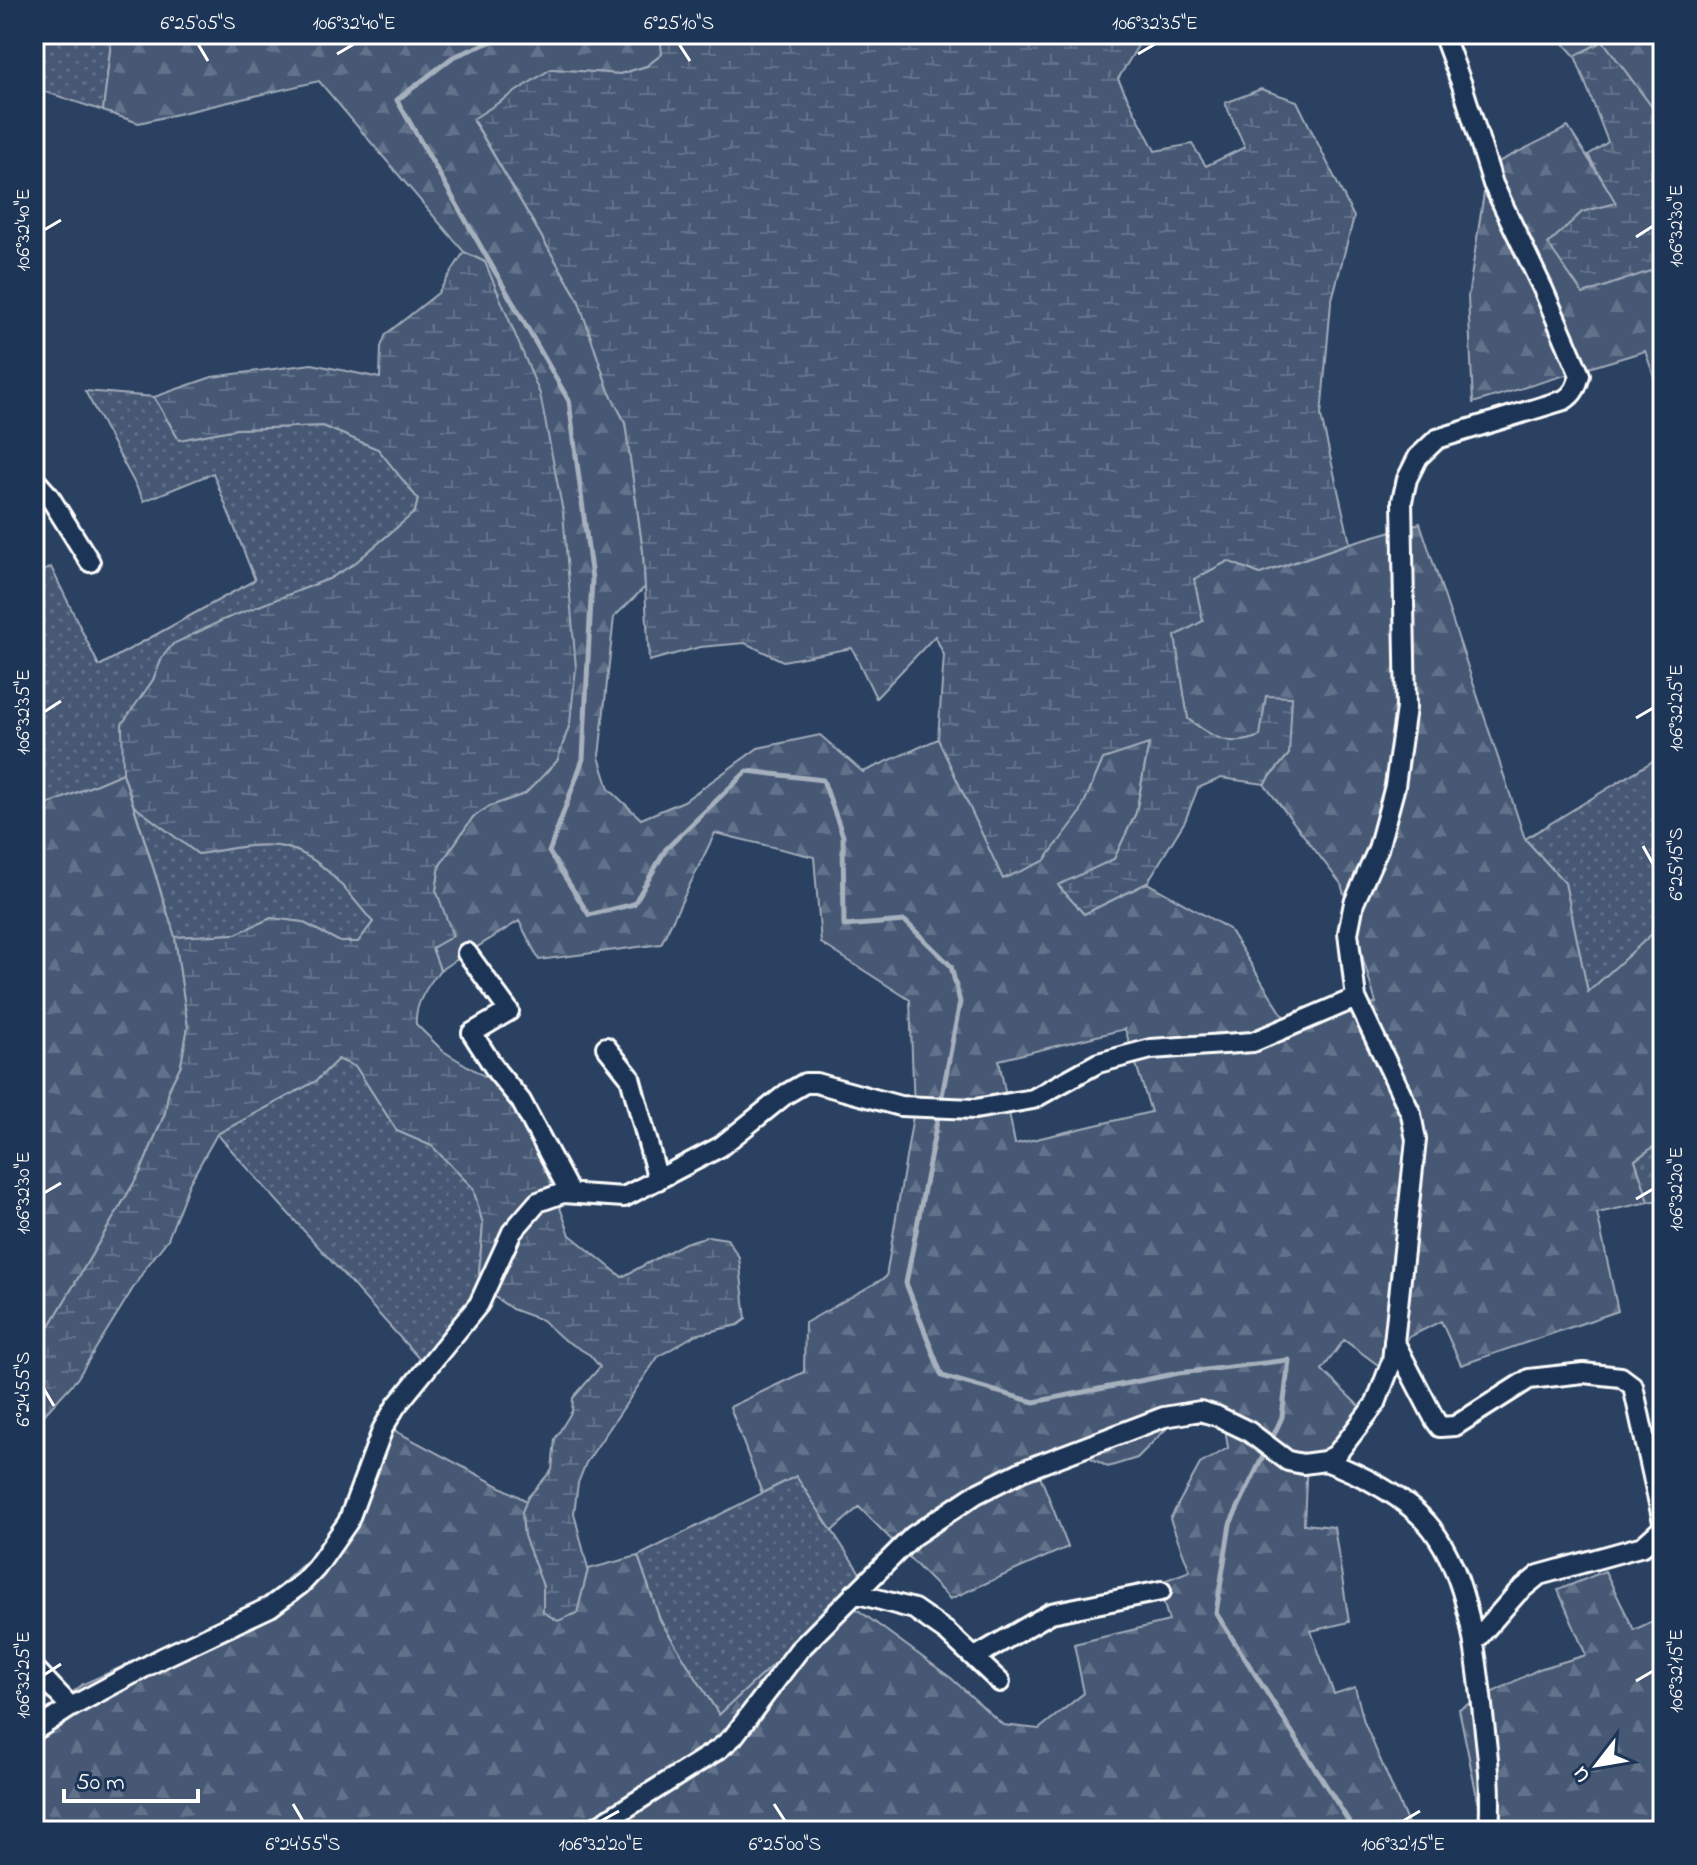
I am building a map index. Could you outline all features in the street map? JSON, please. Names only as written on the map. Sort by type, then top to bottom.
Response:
[{"type":"street","points":[[590,1831],[666,1785],[733,1737],[799,1650],[855,1593],[913,1536],[976,1494],[1022,1471],[1164,1417],[1200,1411],[1248,1431],[1288,1461],[1303,1464],[1325,1461],[1346,1445],[1376,1403],[1392,1361],[1416,1140],[1411,1114],[1356,998],[1348,933],[1354,903],[1378,849],[1395,786],[1406,708],[1402,501],[1407,479],[1418,457],[1437,439],[1564,400],[1571,396],[1580,375],[1493,184],[1443,34]]},
{"type":"street","points":[[34,479],[49,496],[90,562]]},
{"type":"street","points":[[467,953],[509,1011],[472,1033],[497,1072],[521,1101],[570,1193]]},
{"type":"street","points":[[34,1731],[71,1707],[162,1658],[270,1607],[301,1584],[348,1522],[383,1428],[396,1406],[479,1304],[520,1219],[538,1202],[570,1193],[624,1197],[720,1147],[786,1094],[805,1083],[816,1083],[900,1106],[975,1109],[1033,1099],[1098,1063],[1151,1049],[1253,1042],[1356,998]]},
{"type":"street","points":[[606,1047],[630,1077],[658,1180]]},
{"type":"street","points":[[1394,1341],[1435,1420],[1440,1427],[1446,1428],[1455,1426],[1529,1379],[1583,1373],[1621,1377],[1633,1386],[1663,1522]]},
{"type":"street","points":[[1325,1461],[1360,1474],[1415,1512],[1449,1554],[1475,1641],[1492,1795],[1489,1831]]},
{"type":"street","points":[[1475,1641],[1517,1593],[1539,1575],[1643,1546],[1663,1528]]},
{"type":"street","points":[[975,1657],[1051,1613],[1161,1591]]},
{"type":"street","points":[[855,1593],[914,1609],[947,1632],[1000,1682]]},
{"type":"street","points":[[34,1668],[71,1707]]},
{"type":"green space","points":[[34,34],[112,34],[103,111],[34,88]]},
{"type":"green space","points":[[112,34],[660,34],[663,54],[647,66],[620,74],[551,69],[473,120],[578,299],[609,391],[625,422],[645,587],[614,617],[599,757],[609,789],[641,819],[684,801],[758,748],[820,735],[863,772],[938,739],[1003,878],[1079,814],[1103,759],[1149,743],[1136,813],[1114,859],[1059,886],[1084,914],[1147,883],[1229,929],[1289,1025],[1376,1003],[1341,884],[1264,784],[1289,754],[1260,736],[1239,742],[1222,740],[1188,719],[1174,636],[1194,579],[1228,561],[1260,574],[1420,523],[1525,839],[1565,883],[1588,992],[1663,924],[1663,1140],[1635,1160],[1649,1202],[1597,1213],[1618,1311],[1461,1365],[1441,1321],[1409,1337],[1389,1373],[1344,1340],[1322,1370],[1369,1416],[1347,1448],[1307,1459],[1304,1524],[1334,1527],[1349,1622],[1311,1631],[1334,1694],[1355,1687],[1364,1722],[1411,1831],[34,1831],[34,1723],[83,1684],[257,1607],[327,1542],[390,1428],[527,1501],[523,1513],[524,1534],[543,1587],[543,1612],[577,1612],[588,1569],[638,1556],[660,1620],[719,1715],[843,1599],[951,1678],[1003,1725],[1039,1729],[1084,1693],[1074,1644],[1169,1621],[1158,1583],[1190,1571],[1170,1519],[1200,1464],[1228,1448],[1223,1413],[1188,1407],[1137,1458],[1108,1467],[1066,1445],[1032,1455],[1068,1547],[950,1599],[859,1507],[832,1531],[796,1476],[762,1493],[730,1407],[804,1372],[805,1323],[886,1277],[914,1110],[910,1000],[821,943],[814,857],[715,833],[661,944],[539,960],[519,921],[440,970],[432,948],[452,936],[436,890],[440,865],[473,817],[490,806],[525,794],[557,761],[570,723],[485,262],[464,252],[319,81],[139,123],[103,111]],"holes":[[[1125,1029],[1151,1112],[1015,1144],[999,1060]]]},
{"type":"green space","points":[[660,34],[1145,34],[1118,79],[1155,151],[1192,144],[1206,166],[1245,147],[1225,103],[1261,89],[1297,101],[1354,217],[1331,303],[1321,416],[1350,543],[1260,574],[1228,561],[1194,579],[1203,621],[1175,636],[1188,719],[1222,739],[1249,740],[1260,736],[1266,696],[1292,697],[1289,754],[1264,784],[1221,778],[1198,788],[1185,821],[1147,883],[1084,914],[1058,885],[1114,859],[1136,813],[1149,744],[1103,759],[1079,815],[1044,861],[1003,879],[938,739],[944,655],[935,636],[876,698],[852,648],[783,661],[745,643],[700,647],[649,661],[643,551],[625,422],[609,391],[578,299],[473,119],[551,69],[620,74],[647,66],[662,54]]},
{"type":"green space","points":[[1555,34],[1663,34],[1663,122],[1603,41],[1575,56]]},
{"type":"green space","points":[[1603,41],[1663,122],[1663,232],[1659,232],[1653,270],[1583,294],[1548,244],[1582,212],[1616,203],[1588,155],[1608,142],[1575,56]]},
{"type":"green space","points":[[1568,127],[1617,203],[1663,232],[1663,402],[1645,351],[1473,403],[1468,297],[1488,167]]},
{"type":"green space","points":[[464,252],[485,262],[540,394],[563,512],[576,668],[570,723],[557,761],[525,794],[490,806],[473,817],[440,865],[436,890],[453,936],[432,948],[440,970],[420,1002],[416,1024],[443,1051],[497,1084],[510,1097],[544,1164],[570,1235],[622,1277],[685,1243],[708,1236],[727,1239],[739,1257],[746,1319],[738,1325],[695,1335],[658,1357],[586,1463],[578,1483],[574,1513],[588,1569],[577,1613],[558,1621],[543,1612],[543,1586],[524,1536],[522,1512],[528,1497],[552,1470],[555,1439],[572,1411],[573,1398],[600,1367],[590,1355],[563,1339],[542,1320],[512,1309],[485,1290],[479,1273],[483,1224],[473,1188],[432,1146],[397,1131],[356,1067],[338,1059],[316,1081],[217,1134],[189,1184],[168,1239],[145,1269],[77,1379],[42,1417],[34,1440],[34,1353],[141,1171],[165,1113],[169,1089],[181,1065],[188,1027],[175,937],[236,934],[271,918],[302,922],[340,942],[358,942],[373,922],[332,875],[307,856],[268,845],[198,854],[134,806],[123,773],[122,724],[153,680],[163,656],[173,644],[223,620],[329,579],[354,564],[415,512],[418,499],[378,449],[323,426],[236,429],[179,440],[154,397],[212,377],[312,364],[380,378],[381,347],[386,334],[438,293]]},
{"type":"green space","points":[[85,391],[154,397],[179,440],[236,429],[323,426],[378,449],[418,499],[415,512],[354,564],[329,579],[223,620],[163,656],[153,680],[123,724],[123,773],[40,808],[34,794],[34,576],[51,567],[99,666],[255,580],[213,473],[144,501]]},
{"type":"green space","points":[[1663,664],[1663,924],[1588,993],[1565,883],[1525,839],[1661,756],[1652,670]]},
{"type":"green space","points":[[123,773],[175,937],[188,1027],[181,1065],[169,1089],[165,1113],[141,1171],[34,1353],[34,794],[40,808]]},
{"type":"green space","points":[[134,806],[198,854],[268,845],[307,856],[343,886],[373,922],[358,942],[340,942],[302,922],[271,918],[236,934],[175,937]]},
{"type":"green space","points":[[338,1059],[356,1067],[397,1131],[432,1146],[473,1188],[483,1224],[479,1273],[485,1290],[422,1362],[217,1134],[316,1081]]},
{"type":"green space","points":[[1663,1140],[1663,1199],[1649,1202],[1635,1160]]},
{"type":"green space","points":[[796,1476],[864,1579],[719,1715],[660,1620],[638,1556]]},
{"type":"green space","points":[[1605,1571],[1634,1630],[1663,1616],[1663,1831],[1484,1831],[1459,1709],[1539,1669],[1586,1655],[1558,1590]]},
{"type":"waterway","points":[[510,34],[453,57],[397,100],[569,401],[592,579],[583,759],[549,852],[589,915],[634,904],[666,849],[747,771],[823,780],[843,836],[844,926],[905,921],[951,966],[960,1002],[906,1283],[942,1376],[1034,1402],[1179,1373],[1289,1360],[1282,1417],[1271,1441]]},
{"type":"waterway","points":[[1266,1450],[1230,1524],[1216,1613],[1355,1831]]}]
